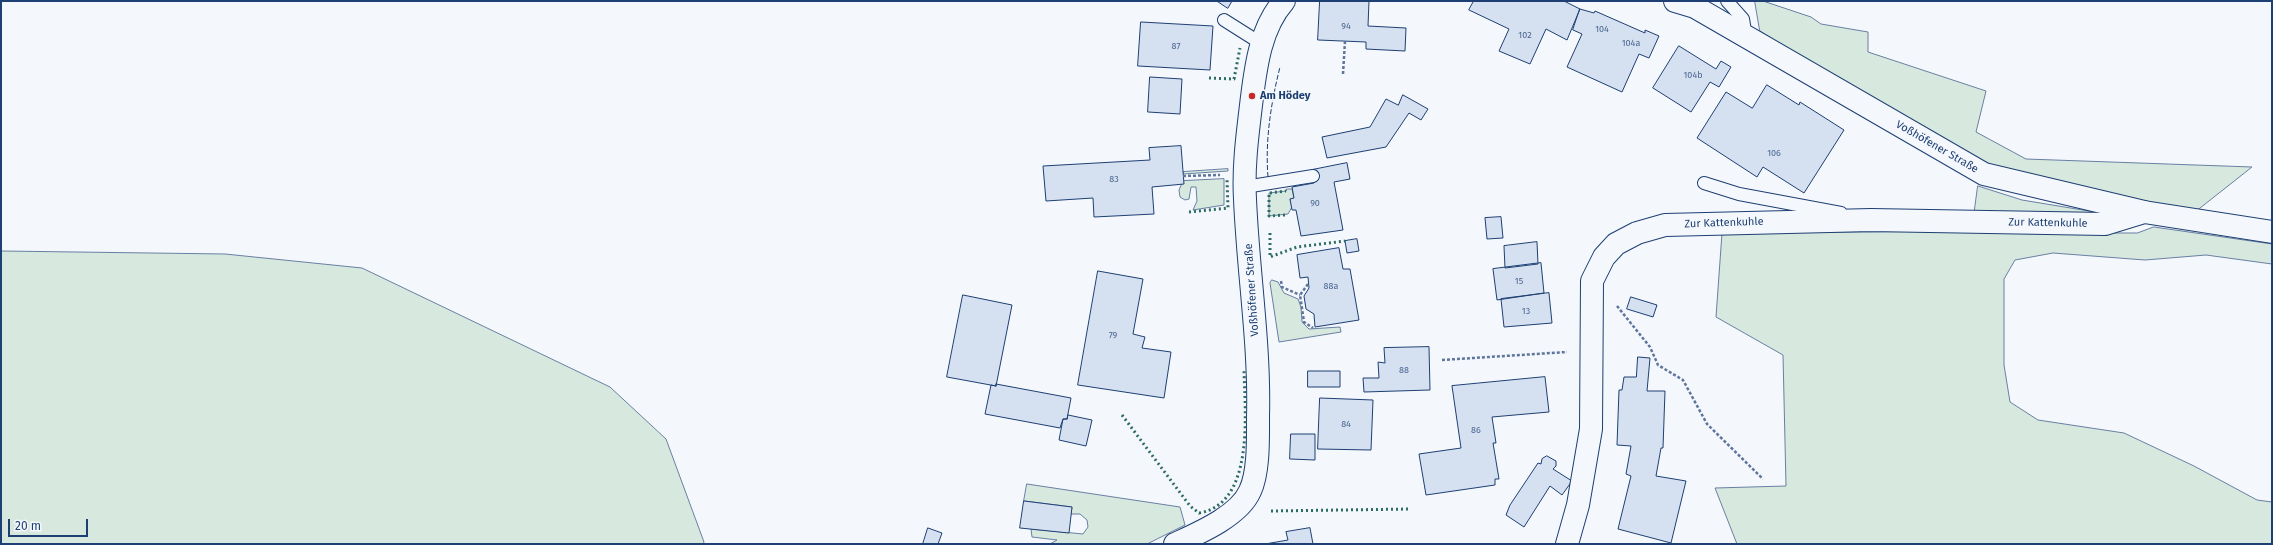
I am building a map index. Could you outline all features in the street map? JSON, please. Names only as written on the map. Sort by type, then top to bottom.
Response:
[{"type":"street","name":"Voßhöfener Straße","points":[[1175,544],[1201,532],[1237,509],[1250,491],[1252,484],[1257,457],[1259,383],[1245,181],[1246,147],[1256,61],[1268,27],[1284,1]]},
{"type":"street","name":"Voßhöfener Straße","points":[[1675,1],[1694,7],[1984,174],[2144,212],[2272,232]]},
{"type":"street","name":"Zur Kattenkuhle","points":[[1567,544],[1578,505],[1588,455],[1591,429],[1592,281],[1604,257],[1616,244],[1637,233],[1665,225],[1872,220],[2106,224],[2144,212]]},
{"type":"lane","points":[[1727,1],[1743,19],[1746,37]]},
{"type":"lane","points":[[1224,20],[1262,44]]},
{"type":"lane","points":[[1245,181],[1313,176]]},
{"type":"lane","points":[[1704,183],[1739,194],[1872,220]]},
{"type":"path","points":[[1344,74],[1345,41]]},
{"type":"path","points":[[1183,176],[1245,181]]},
{"type":"path","points":[[1281,281],[1282,287],[1300,295]]},
{"type":"path","points":[[1308,284],[1300,295],[1304,322],[1313,328]]},
{"type":"path","points":[[1616,304],[1650,347],[1658,365],[1683,380],[1707,424],[1763,479]]},
{"type":"path","points":[[1442,360],[1592,350]]},
{"type":"shaded area","points":[[1755,1],[1763,1],[1811,17],[1821,24],[1868,32],[1868,52],[1986,91],[1976,132],[2026,159],[2252,167],[2195,212],[1981,167],[1882,109],[1760,31]]},
{"type":"shaded area","points":[[1228,169],[1228,171],[1183,174],[1183,172]]},
{"type":"shaded area","points":[[1224,179],[1224,205],[1193,210],[1197,201],[1196,187],[1191,187],[1189,199],[1185,200],[1180,197],[1179,190],[1183,181]]},
{"type":"shaded area","points":[[1978,186],[2022,200],[2101,213],[1974,216]]},
{"type":"shaded area","points":[[1287,189],[1292,189],[1294,198],[1290,199],[1292,207],[1288,214],[1269,216],[1269,193],[1286,191]]},
{"type":"shaded area","points":[[2154,227],[2272,244],[2272,264],[2206,255],[2145,260],[2053,253],[2015,260],[2004,279],[2004,365],[2010,402],[2038,420],[2124,433],[2194,466],[2257,500],[2272,502],[2272,544],[1737,544],[1715,488],[1786,486],[1783,355],[1716,317],[1722,233],[1971,231],[2005,233],[2137,233]]},
{"type":"shaded area","points":[[1,251],[225,254],[362,268],[610,387],[666,439],[704,542],[703,544],[1,544]]},
{"type":"shaded area","points":[[1272,280],[1278,282],[1284,293],[1298,299],[1301,307],[1302,322],[1309,329],[1340,327],[1341,332],[1279,342],[1270,283]]},
{"type":"shaded area","points":[[1027,484],[1180,507],[1185,525],[1147,544],[1050,544],[1057,540],[1032,537],[1031,529],[1083,534],[1088,527],[1087,520],[1080,514],[1071,514],[1072,507],[1024,501]]},
{"type":"building","points":[[1217,1],[1232,1],[1228,8]]},
{"type":"building","points":[[1320,1],[1369,1],[1368,26],[1406,28],[1405,51],[1366,49],[1366,42],[1318,40]]},
{"type":"building","points":[[1474,1],[1564,1],[1580,9],[1567,40],[1546,29],[1530,64],[1499,51],[1509,29],[1469,10]]},
{"type":"building","points":[[1580,9],[1594,13],[1595,11],[1645,33],[1645,30],[1659,36],[1649,58],[1639,54],[1622,92],[1567,67],[1582,34],[1573,30]]},
{"type":"building","points":[[1141,22],[1213,26],[1210,70],[1138,66]]},
{"type":"building","points":[[1679,46],[1716,69],[1721,61],[1731,67],[1719,87],[1710,82],[1691,112],[1653,88]]},
{"type":"building","points":[[1150,77],[1182,79],[1180,114],[1148,112]]},
{"type":"building","points":[[1767,85],[1799,105],[1800,102],[1844,130],[1804,193],[1763,167],[1757,177],[1697,138],[1726,92],[1752,108]]},
{"type":"building","points":[[1403,95],[1428,109],[1421,120],[1409,113],[1386,147],[1327,158],[1322,137],[1370,127],[1386,99],[1398,105]]},
{"type":"building","points":[[1181,146],[1184,184],[1152,187],[1154,214],[1094,217],[1093,198],[1046,201],[1043,166],[1150,160],[1149,148]]},
{"type":"building","points":[[1347,163],[1350,179],[1334,182],[1343,230],[1301,236],[1296,210],[1292,210],[1290,199],[1294,198],[1292,187],[1314,183],[1312,170]]},
{"type":"building","points":[[1501,217],[1503,238],[1487,239],[1485,218]]},
{"type":"building","points":[[1357,239],[1359,251],[1347,253],[1345,241]]},
{"type":"building","points":[[1537,242],[1538,264],[1505,268],[1504,246]]},
{"type":"building","points":[[1339,248],[1343,269],[1350,269],[1359,320],[1315,327],[1314,314],[1306,309],[1304,296],[1309,288],[1308,277],[1300,278],[1297,255]]},
{"type":"building","points":[[1541,263],[1544,293],[1497,300],[1493,269]]},
{"type":"building","points":[[1098,271],[1143,279],[1133,334],[1145,337],[1142,348],[1171,352],[1164,398],[1078,385]]},
{"type":"building","points":[[1549,293],[1552,323],[1504,327],[1501,299]]},
{"type":"building","points":[[963,295],[1012,305],[996,386],[947,377]]},
{"type":"building","points":[[1631,297],[1657,305],[1653,317],[1627,309]]},
{"type":"building","points":[[1429,347],[1430,390],[1364,392],[1363,378],[1379,378],[1378,362],[1385,363],[1384,348]]},
{"type":"building","points":[[1638,357],[1650,358],[1647,391],[1665,391],[1663,448],[1661,448],[1656,476],[1686,481],[1671,543],[1618,529],[1631,476],[1626,474],[1631,446],[1617,445],[1619,390],[1622,390],[1624,377],[1636,377]]},
{"type":"building","points":[[1308,371],[1340,371],[1340,387],[1308,387]]},
{"type":"building","points":[[1545,377],[1549,412],[1492,417],[1496,443],[1493,443],[1499,479],[1495,479],[1495,485],[1426,495],[1419,454],[1461,448],[1452,386]]},
{"type":"building","points":[[996,384],[1071,398],[1067,419],[1063,419],[1060,428],[985,414],[991,385],[996,386]]},
{"type":"building","points":[[1320,398],[1373,400],[1371,450],[1318,449]]},
{"type":"building","points":[[1068,415],[1092,420],[1086,446],[1059,440],[1063,419],[1067,419]]},
{"type":"building","points":[[1291,434],[1315,434],[1315,460],[1290,459]]},
{"type":"building","points":[[1547,456],[1556,461],[1556,466],[1553,469],[1572,481],[1562,495],[1550,486],[1524,527],[1506,515],[1510,505],[1538,463],[1541,464],[1542,459]]},
{"type":"building","points":[[1024,501],[1072,507],[1069,533],[1020,528]]},
{"type":"building","points":[[928,528],[942,533],[938,544],[923,544]]},
{"type":"building","points":[[1310,528],[1313,544],[1265,544],[1288,540],[1286,532]]},
{"type":"hedge","points":[[1209,78],[1234,79],[1240,48]]},
{"type":"hedge","points":[[1189,212],[1228,208],[1227,179]]},
{"type":"hedge","points":[[1285,215],[1269,216],[1269,193],[1286,191]]},
{"type":"hedge","points":[[1270,233],[1270,257],[1297,247],[1345,241]]},
{"type":"hedge","points":[[1122,415],[1190,506],[1199,513],[1217,506],[1230,493],[1238,475],[1243,454],[1245,431],[1244,370]]},
{"type":"hedge","points":[[1271,511],[1411,509]]},
{"type":"fence","points":[[1268,177],[1268,135],[1274,94],[1280,67]]},
{"type":"place","name":"Am Hödey","points":[[1252,96]]}]
